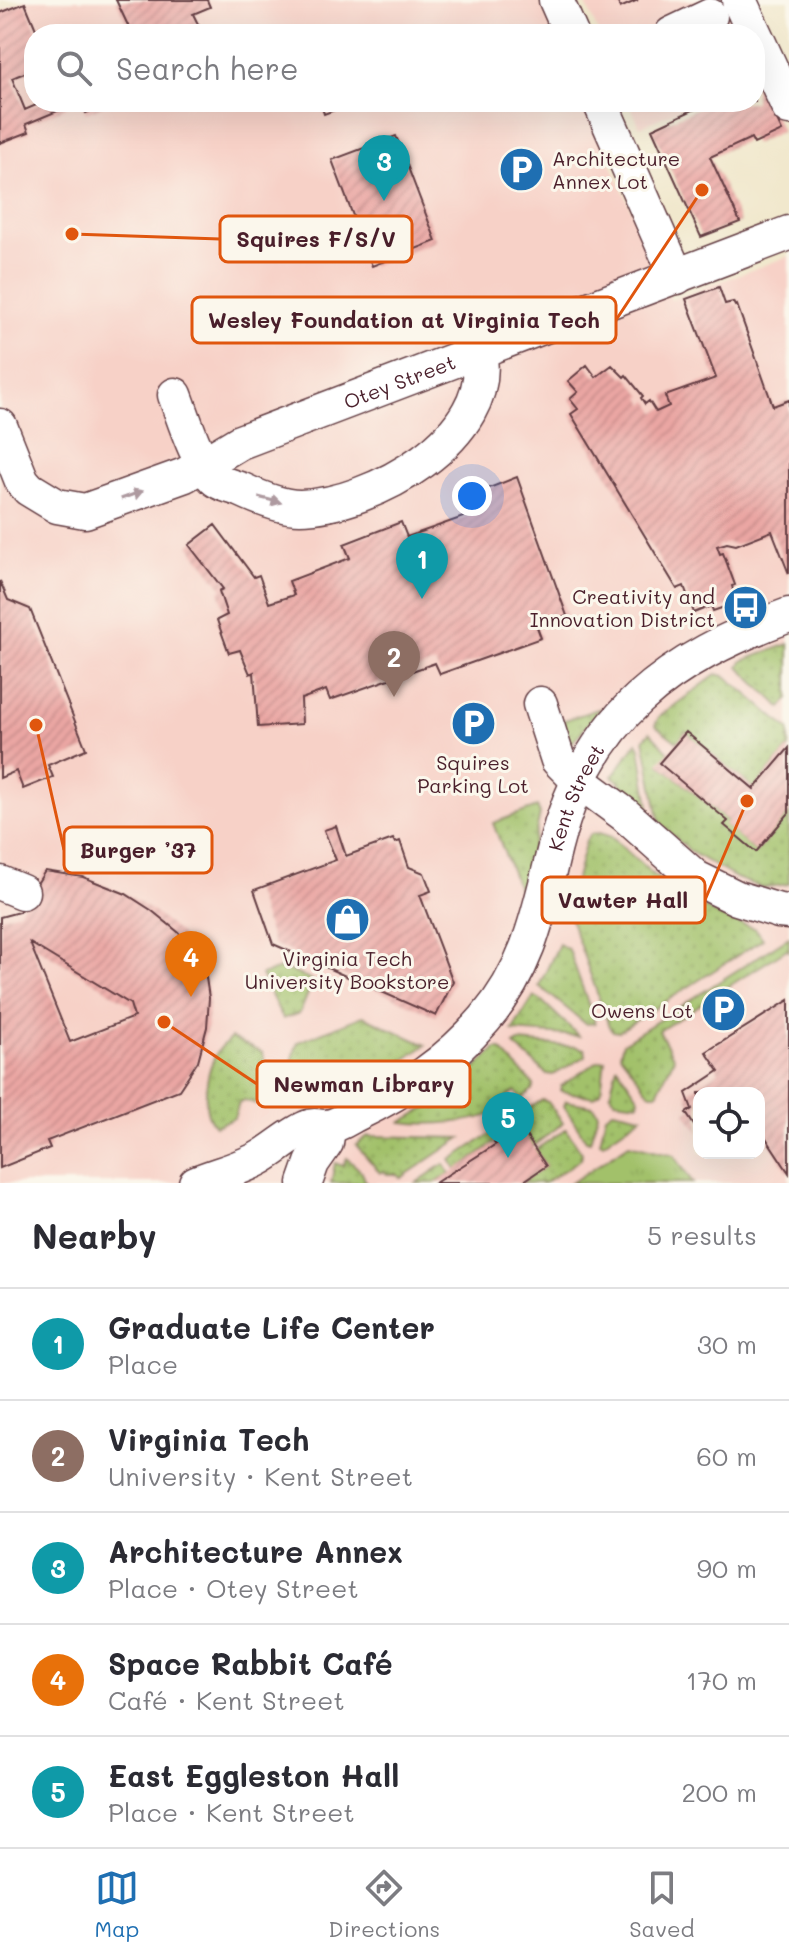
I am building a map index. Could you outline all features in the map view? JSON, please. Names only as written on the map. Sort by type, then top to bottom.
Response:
[{"type":"street","points":[[556,0],[567,24]]},
{"type":"street","points":[[692,24],[725,8]]},
{"type":"street","points":[[765,70],[789,108]]},
{"type":"street","points":[[604,112],[677,277]]},
{"type":"street","name":"Otey Street","points":[[0,426],[22,481],[39,497],[57,506],[85,511],[185,475],[240,442],[789,233]]},
{"type":"street","points":[[175,395],[215,479],[262,499],[299,507],[358,494],[415,467],[448,439],[477,391],[481,377],[479,352]]},
{"type":"street","name":"Kent Street","points":[[196,1183],[254,1161],[311,1125],[328,1128],[416,1083],[462,1044],[494,1007],[520,967],[536,926],[555,845],[578,780],[617,722],[663,678],[708,649],[789,615]]},
{"type":"street","points":[[540,704],[558,760],[578,780],[624,814],[696,878],[737,898],[789,912]]},
{"type":"street","points":[[305,1183],[312,1163],[326,1143],[328,1128]]},
{"type":"street","points":[[254,1161],[290,1183]]},
{"type":"shaded area","points":[[26,0],[539,0],[550,24],[24,24],[24,112],[588,112],[671,300],[789,256],[789,1183],[0,1183],[0,11]]},
{"type":"shaded area","points":[[584,0],[722,0],[733,24],[595,24]]},
{"type":"shaded area","points":[[633,112],[673,112],[640,127]]},
{"type":"green space","points":[[789,644],[789,698],[781,708],[739,667],[742,661]]},
{"type":"green space","points":[[717,674],[727,677],[789,730],[789,748],[754,789],[686,732],[677,742],[655,725],[659,717]]},
{"type":"green space","points":[[601,708],[571,744],[566,739],[562,721]]},
{"type":"green space","points":[[650,732],[669,752],[660,764],[728,821],[725,825],[756,852],[789,813],[789,884],[763,888],[736,878],[691,852],[660,824],[644,739]]},
{"type":"green space","points":[[637,742],[640,747],[650,813],[613,776]]},
{"type":"green space","points":[[537,807],[540,814],[521,896],[493,823]]},
{"type":"green space","points":[[591,834],[611,837],[657,878],[683,896],[721,917],[756,929],[763,939],[618,1032],[609,1026],[571,921],[570,902],[586,840]]},
{"type":"green space","points":[[789,937],[789,951],[787,949],[659,1031],[674,1058],[657,1093],[650,1093],[620,1054],[623,1043]]},
{"type":"green space","points":[[559,944],[569,950],[595,1023],[586,1024],[539,986]]},
{"type":"green space","points":[[283,968],[313,981],[300,1013],[283,1019],[261,975]]},
{"type":"green space","points":[[534,996],[541,1000],[579,1036],[512,1031]]},
{"type":"green space","points":[[363,1016],[426,1045],[387,1072],[325,1098],[301,1087],[291,1064],[298,1042]]},
{"type":"green space","points":[[231,1038],[262,1052],[269,1072],[256,1104],[245,1100],[239,1102],[234,1118],[215,1126],[207,1112],[207,1083],[216,1055]]},
{"type":"green space","points":[[519,1042],[577,1047],[585,1049],[586,1056],[553,1075],[547,1074],[514,1045]]},
{"type":"green space","points":[[496,1049],[500,1049],[534,1085],[521,1099],[515,1091],[503,1100],[507,1107],[470,1120],[426,1124],[402,1122],[433,1104]]},
{"type":"green space","points":[[605,1060],[601,1092],[594,1097],[561,1091],[561,1086],[598,1061]]},
{"type":"green space","points":[[617,1066],[639,1098],[638,1103],[615,1100],[610,1093]]},
{"type":"green space","points":[[542,1100],[548,1102],[563,1123],[533,1146],[518,1125],[457,1170],[451,1160]]},
{"type":"green space","points":[[566,1101],[593,1106],[598,1113],[590,1141],[586,1140],[564,1106]]},
{"type":"green space","points":[[613,1110],[642,1116],[603,1143],[600,1142],[606,1115]]},
{"type":"green space","points":[[566,1129],[582,1153],[581,1159],[544,1183],[521,1183],[546,1166],[535,1150]]},
{"type":"green space","points":[[368,1136],[461,1138],[401,1178],[384,1171],[380,1173],[356,1145]]},
{"type":"green space","points":[[629,1144],[674,1155],[693,1183],[571,1183]]},
{"type":"green space","points":[[347,1158],[362,1172],[366,1183],[331,1183],[335,1163],[343,1166]]},
{"type":"green space","points":[[444,1164],[450,1173],[435,1183],[416,1183]]},
{"type":"building","points":[[116,0],[207,0],[210,7],[193,14],[198,24],[127,24]]},
{"type":"building","points":[[617,0],[638,0],[620,8]]},
{"type":"building","points":[[25,3],[34,24],[24,24],[24,73],[12,78],[24,112],[55,112],[26,124],[29,132],[0,143],[0,13]]},
{"type":"building","points":[[765,95],[782,131],[754,144],[751,138],[710,157],[740,222],[701,237],[652,129],[689,112],[765,112]]},
{"type":"building","points":[[396,136],[436,241],[372,266],[332,160]]},
{"type":"building","points":[[719,287],[725,304],[733,302],[737,305],[773,406],[789,400],[789,574],[772,531],[736,545],[727,543],[717,546],[720,554],[723,553],[735,585],[732,586],[736,603],[713,611],[711,606],[694,613],[684,586],[677,589],[571,414],[578,409],[570,399],[578,392],[568,381],[587,365],[596,377],[612,365],[624,377],[626,375],[643,396],[641,398],[645,404],[649,401],[656,412],[669,406],[665,396],[716,378],[686,299]]},
{"type":"building","points":[[517,477],[567,616],[537,627],[541,638],[440,674],[435,663],[330,700],[326,690],[301,699],[302,724],[258,727],[254,672],[250,674],[240,650],[229,653],[217,620],[227,615],[219,591],[223,589],[189,545],[215,525],[254,577],[259,575],[269,603],[294,595],[289,581],[350,558],[344,544],[401,522],[407,537],[486,509],[479,492]]},
{"type":"building","points":[[0,581],[8,600],[30,609],[86,749],[48,765],[53,777],[23,789],[16,771],[0,778]]},
{"type":"building","points":[[686,732],[754,789],[789,748],[789,813],[756,852],[724,825],[728,821],[659,763]]},
{"type":"building","name":"Virginia Tech University Bookstore","points":[[336,826],[346,856],[393,839],[395,843],[400,841],[409,867],[424,873],[431,891],[420,895],[453,982],[436,1016],[273,944],[254,890],[336,860],[324,830]]},
{"type":"building","points":[[45,871],[83,877],[126,894],[178,932],[200,957],[209,998],[207,1027],[198,1061],[179,1090],[47,1141],[50,1148],[0,1168],[0,917],[19,912]],"holes":[[[30,943],[130,1004],[134,1017],[70,1042]]]},
{"type":"building","points":[[789,1000],[789,1173],[765,1137],[765,1087],[695,1087],[719,1071],[706,1052]]},
{"type":"building","points":[[693,1088],[693,1124],[686,1113],[692,1109],[686,1093]]},
{"type":"building","points":[[519,1125],[546,1166],[521,1183],[435,1183],[496,1144],[494,1142]]},
{"type":"place","name":"Architecture Annex Lot","points":[[521,170]]},
{"type":"place","name":"Wesley Foundation at Virginia Tech","points":[[702,190]]},
{"type":"place","name":"Architecture Annex","points":[[384,201]]},
{"type":"place","name":"Squires F/S/V","points":[[72,234]]},
{"type":"place","name":"Graduate Life Center","points":[[422,599]]},
{"type":"place","name":"Creativity and Innovation District","points":[[746,608]]},
{"type":"place","name":"Virginia Tech","points":[[394,697]]},
{"type":"place","name":"Squires Parking Lot","points":[[473,723]]},
{"type":"place","name":"Burger ’37","points":[[36,725]]},
{"type":"place","name":"Vawter Hall","points":[[747,801]]},
{"type":"place","name":"Virginia Tech University Bookstore","points":[[347,919]]},
{"type":"place","name":"Space Rabbit Café","points":[[191,997]]},
{"type":"place","name":"Owens Lot","points":[[724,1010]]},
{"type":"place","name":"Newman Library","points":[[164,1022]]},
{"type":"place","name":"East Eggleston Hall","points":[[508,1158]]}]
